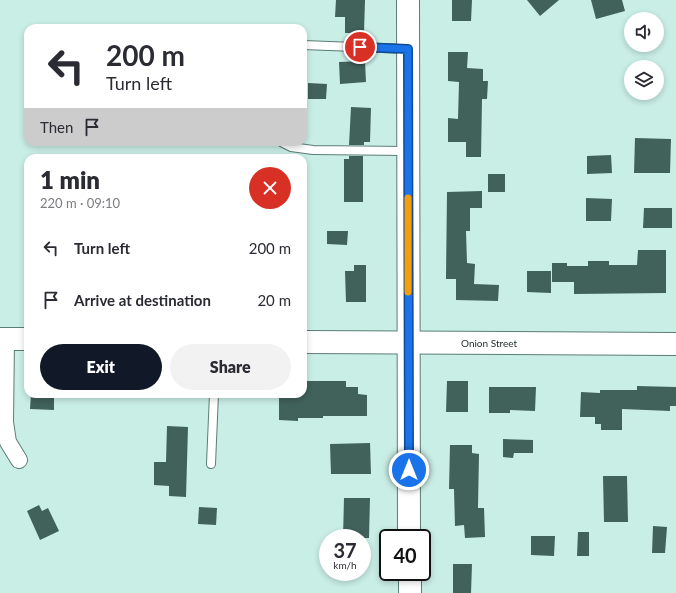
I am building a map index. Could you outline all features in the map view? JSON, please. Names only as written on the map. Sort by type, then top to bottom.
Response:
[{"type":"street","points":[[408,0],[409,529]]},
{"type":"street","points":[[19,460],[8,442],[5,422],[3,339],[24,339]]},
{"type":"street","name":"Onion Street","points":[[307,342],[676,344]]},
{"type":"street","points":[[410,581],[410,593]]},
{"type":"lane","points":[[307,45],[408,49]]},
{"type":"lane","points":[[289,146],[313,150],[408,151]]},
{"type":"lane","points":[[211,464],[214,398]]},
{"type":"building","points":[[336,0],[365,0],[364,33],[345,33],[345,17],[335,17]]},
{"type":"building","points":[[452,0],[472,0],[471,21],[452,21]]},
{"type":"building","points":[[527,0],[559,0],[540,16]]},
{"type":"building","points":[[591,0],[622,0],[625,11],[596,19]]},
{"type":"building","points":[[448,52],[468,52],[467,68],[483,69],[483,81],[488,81],[487,99],[482,99],[481,157],[466,157],[466,142],[448,142],[448,118],[458,119],[459,82],[448,81]]},
{"type":"building","points":[[365,61],[366,82],[340,84],[339,62]]},
{"type":"building","points":[[308,83],[327,84],[326,99],[308,99]]},
{"type":"building","points":[[351,107],[371,108],[370,142],[364,142],[364,145],[349,145]]},
{"type":"building","points":[[635,138],[671,139],[670,173],[634,173]]},
{"type":"building","points":[[611,155],[612,173],[587,174],[587,156]]},
{"type":"building","points":[[349,156],[363,156],[363,202],[344,202],[344,159],[349,159]]},
{"type":"building","points":[[488,174],[505,174],[505,192],[488,192]]},
{"type":"building","points":[[482,191],[482,208],[470,208],[470,231],[466,231],[467,263],[475,264],[474,284],[499,285],[498,301],[456,300],[456,279],[446,279],[447,192]]},
{"type":"building","points":[[586,198],[612,199],[611,221],[586,221]]},
{"type":"building","points":[[644,208],[672,208],[672,228],[643,228]]},
{"type":"building","points":[[327,231],[348,231],[347,245],[327,244]]},
{"type":"building","points":[[638,250],[666,250],[666,293],[574,294],[574,282],[552,282],[552,263],[567,263],[567,266],[588,266],[588,261],[609,261],[609,265],[637,265]]},
{"type":"building","points":[[354,265],[366,265],[366,302],[346,302],[345,271],[354,271]]},
{"type":"building","points":[[527,271],[551,271],[551,293],[527,292]]},
{"type":"building","points":[[307,381],[346,381],[346,387],[358,387],[358,394],[367,395],[367,416],[323,416],[323,418],[298,418],[298,421],[279,420],[279,398],[307,398]]},
{"type":"building","points":[[447,381],[468,381],[468,412],[446,412]]},
{"type":"building","points":[[637,386],[676,387],[676,406],[670,406],[670,411],[622,409],[622,430],[601,430],[601,424],[595,424],[595,417],[580,417],[581,392],[600,393],[600,390],[637,390]]},
{"type":"building","points":[[489,387],[536,387],[535,411],[510,410],[510,413],[489,413]]},
{"type":"building","points":[[31,398],[54,398],[54,410],[30,409]]},
{"type":"building","points":[[167,426],[188,427],[186,497],[169,496],[169,486],[154,485],[154,462],[166,462]]},
{"type":"building","points":[[503,439],[533,440],[533,453],[514,453],[513,458],[503,457]]},
{"type":"building","points":[[370,443],[371,474],[331,474],[330,444]]},
{"type":"building","points":[[450,445],[472,445],[472,453],[479,454],[478,508],[484,508],[485,537],[465,538],[464,525],[455,526],[454,489],[449,489]]},
{"type":"building","points":[[603,476],[627,476],[628,522],[604,522]]},
{"type":"building","points":[[344,498],[370,498],[369,529],[343,529]]},
{"type":"building","points":[[39,505],[42,511],[48,508],[59,531],[40,540],[27,511]]},
{"type":"building","points":[[199,507],[217,508],[216,525],[198,524]]},
{"type":"building","points":[[653,526],[667,527],[665,553],[652,553]]},
{"type":"building","points":[[578,532],[589,532],[589,556],[577,556]]},
{"type":"building","points":[[531,536],[555,536],[554,556],[531,555]]},
{"type":"building","points":[[453,564],[472,564],[471,593],[453,593]]},
{"type":"slow traffic","points":[[408,198],[408,292]]},
{"type":"route","points":[[360,47],[408,49],[409,470]]}]
